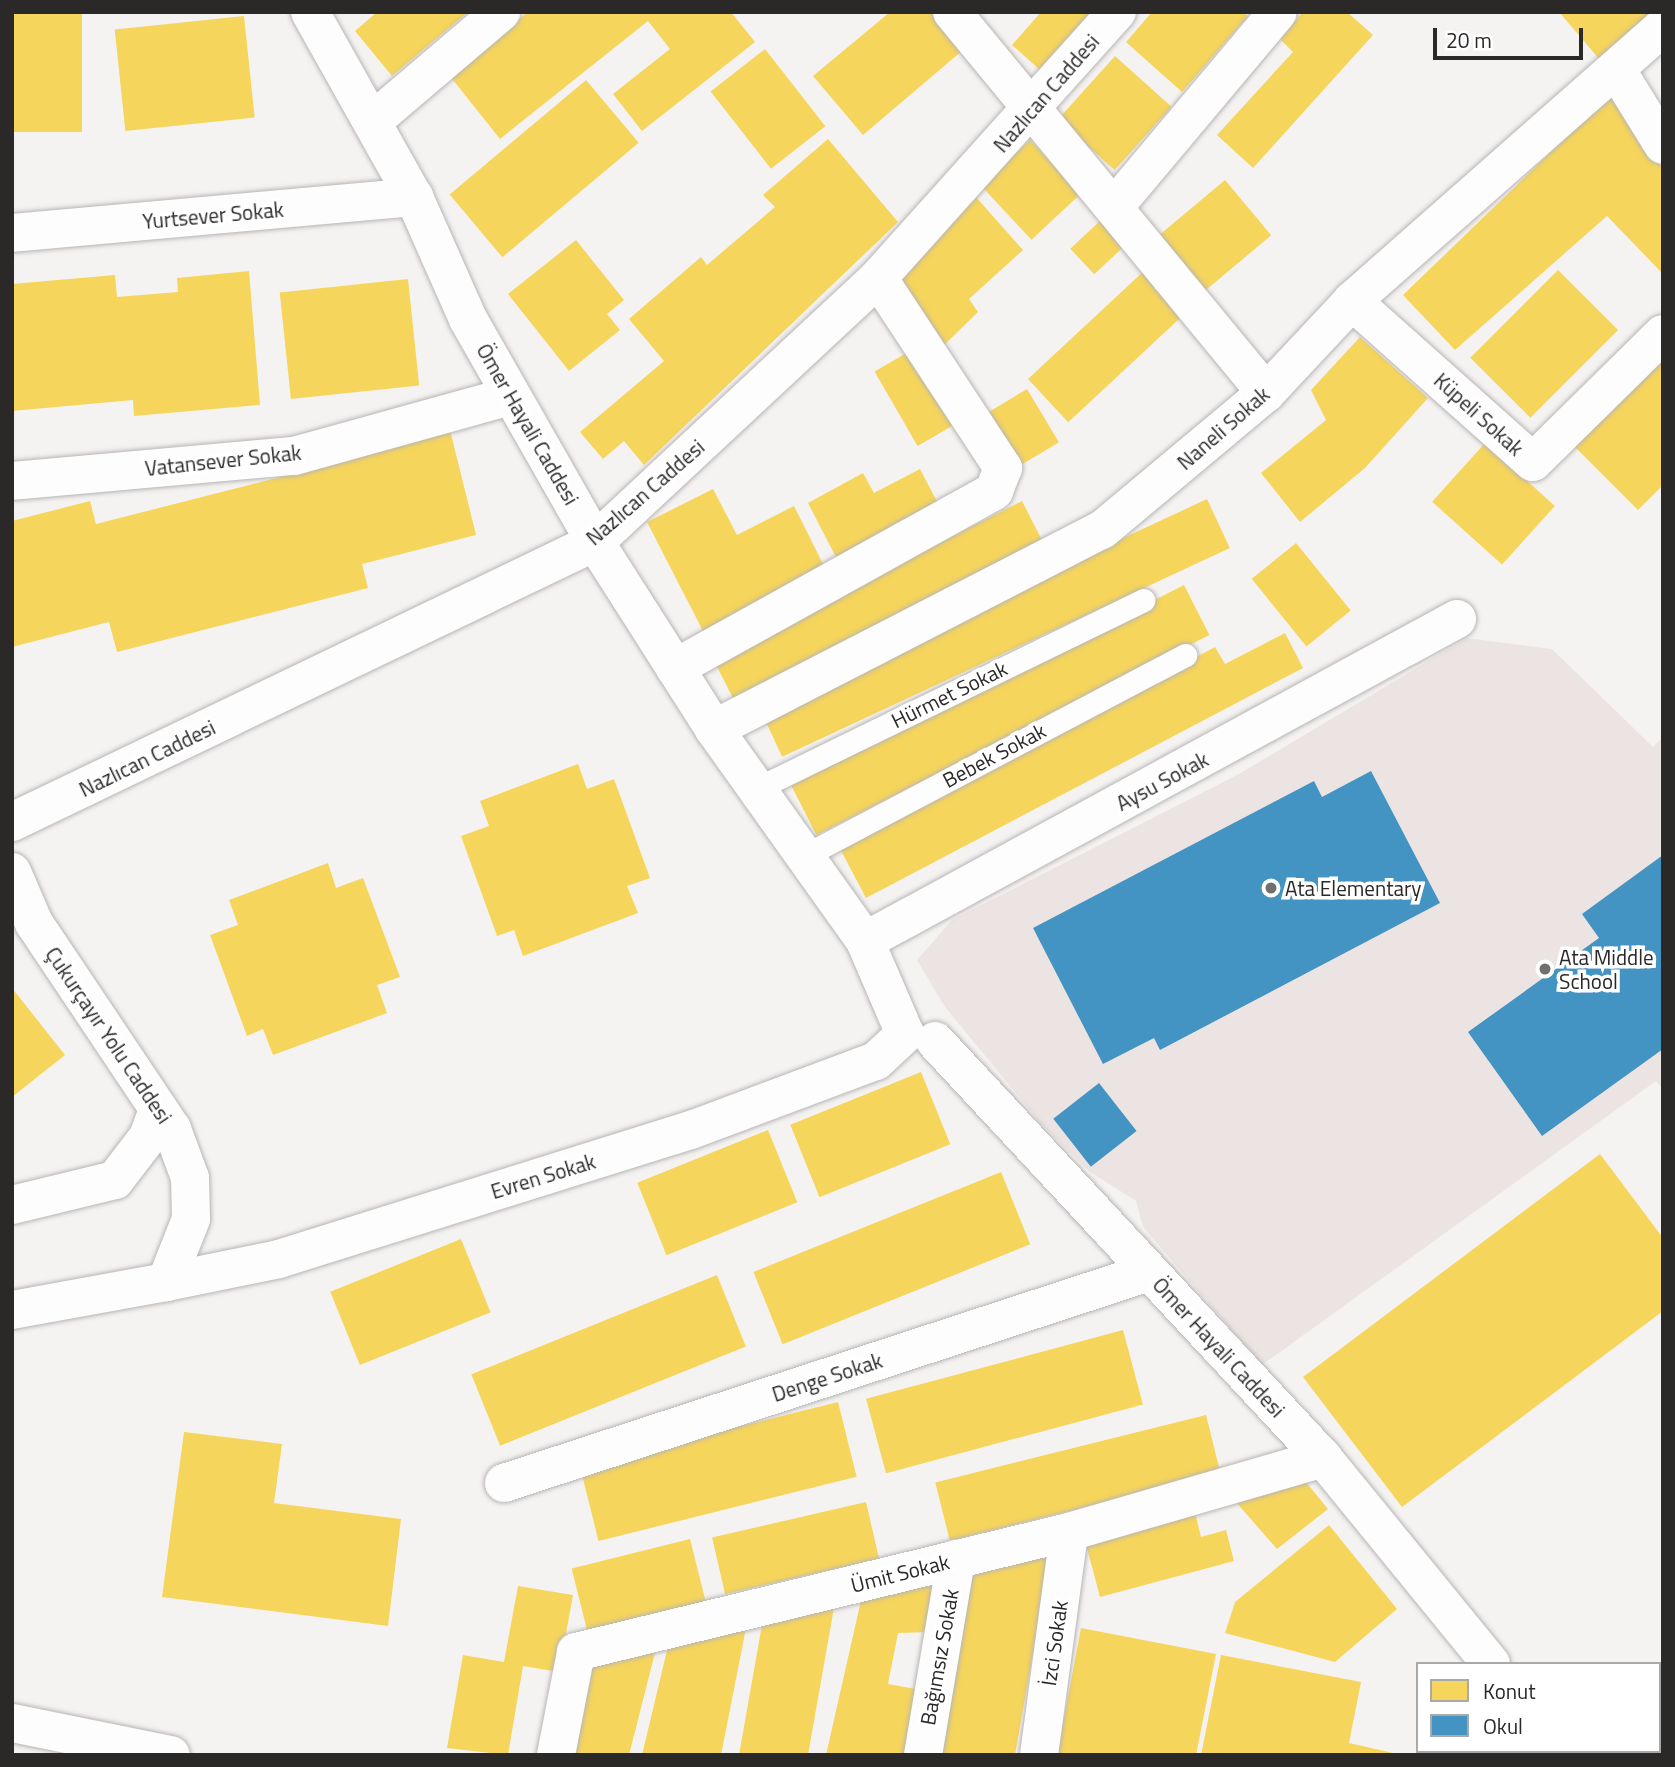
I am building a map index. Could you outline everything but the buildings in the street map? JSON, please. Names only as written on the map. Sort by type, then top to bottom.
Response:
[{"type":"street","name":"Ömer Hayali Caddesi","points":[[310,12],[374,120],[414,197],[468,319],[595,542],[714,729],[864,941],[920,1037],[1149,1272],[1323,1458],[1489,1662]]},
{"type":"street","points":[[374,120],[501,12]]},
{"type":"street","points":[[952,12],[1115,206],[1266,393]]},
{"type":"street","name":"Nazlıcan Caddesi","points":[[12,822],[595,542],[878,278],[1033,110],[1117,12]]},
{"type":"street","points":[[1115,206],[1278,12]]},
{"type":"street","name":"Naneli Sokak","points":[[714,729],[1102,530],[1266,393],[1352,301],[1663,27]]},
{"type":"street","points":[[1616,69],[1663,145]]},
{"type":"street","name":"Yurtsever Sokak","points":[[12,233],[414,197]]},
{"type":"street","points":[[675,668],[995,491],[1003,468],[878,278]]},
{"type":"street","name":"Küpeli Sokak","points":[[1352,301],[1533,462],[1663,334]]},
{"type":"street","name":"Vatansever Sokak","points":[[12,481],[294,456],[512,396]]},
{"type":"street","name":"Aysu Sokak","points":[[864,941],[1457,619]]},
{"type":"street","name":"Çukurçayır Yolu Caddesi","points":[[12,872],[34,923],[172,1129],[190,1178],[191,1219],[166,1282]]},
{"type":"street","name":"Evren Sokak","points":[[12,1310],[279,1259],[691,1130],[876,1061],[920,1037]]},
{"type":"street","points":[[12,1205],[115,1180],[148,1137],[158,1109]]},
{"type":"street","name":"Denge Sokak","points":[[504,1482],[1149,1272]]},
{"type":"street","name":"Ümit Sokak","points":[[556,1755],[576,1652],[1069,1532],[1323,1458]]},
{"type":"street","name":"İzci Sokak","points":[[1039,1755],[1069,1532]]},
{"type":"street","name":"Bağımsız Sokak","points":[[923,1755],[956,1559]]},
{"type":"street","points":[[12,1723],[171,1755]]},
{"type":"lane","name":"Hürmet Sokak","points":[[756,789],[1143,600]]},
{"type":"lane","name":"Bebek Sokak","points":[[804,856],[1185,655]]},
{"type":"shaded area","points":[[1467,638],[1552,649],[1653,747],[1663,737],[1663,1089],[1656,1081],[1262,1365],[1143,1227],[1136,1201],[1090,1172],[1042,1125],[945,1007],[917,960],[952,920],[1239,774]]},
{"type":"place","name":"Ata Elementary","points":[[1271,888]]},
{"type":"place","name":"Ata Middle School","points":[[1545,969]]}]
